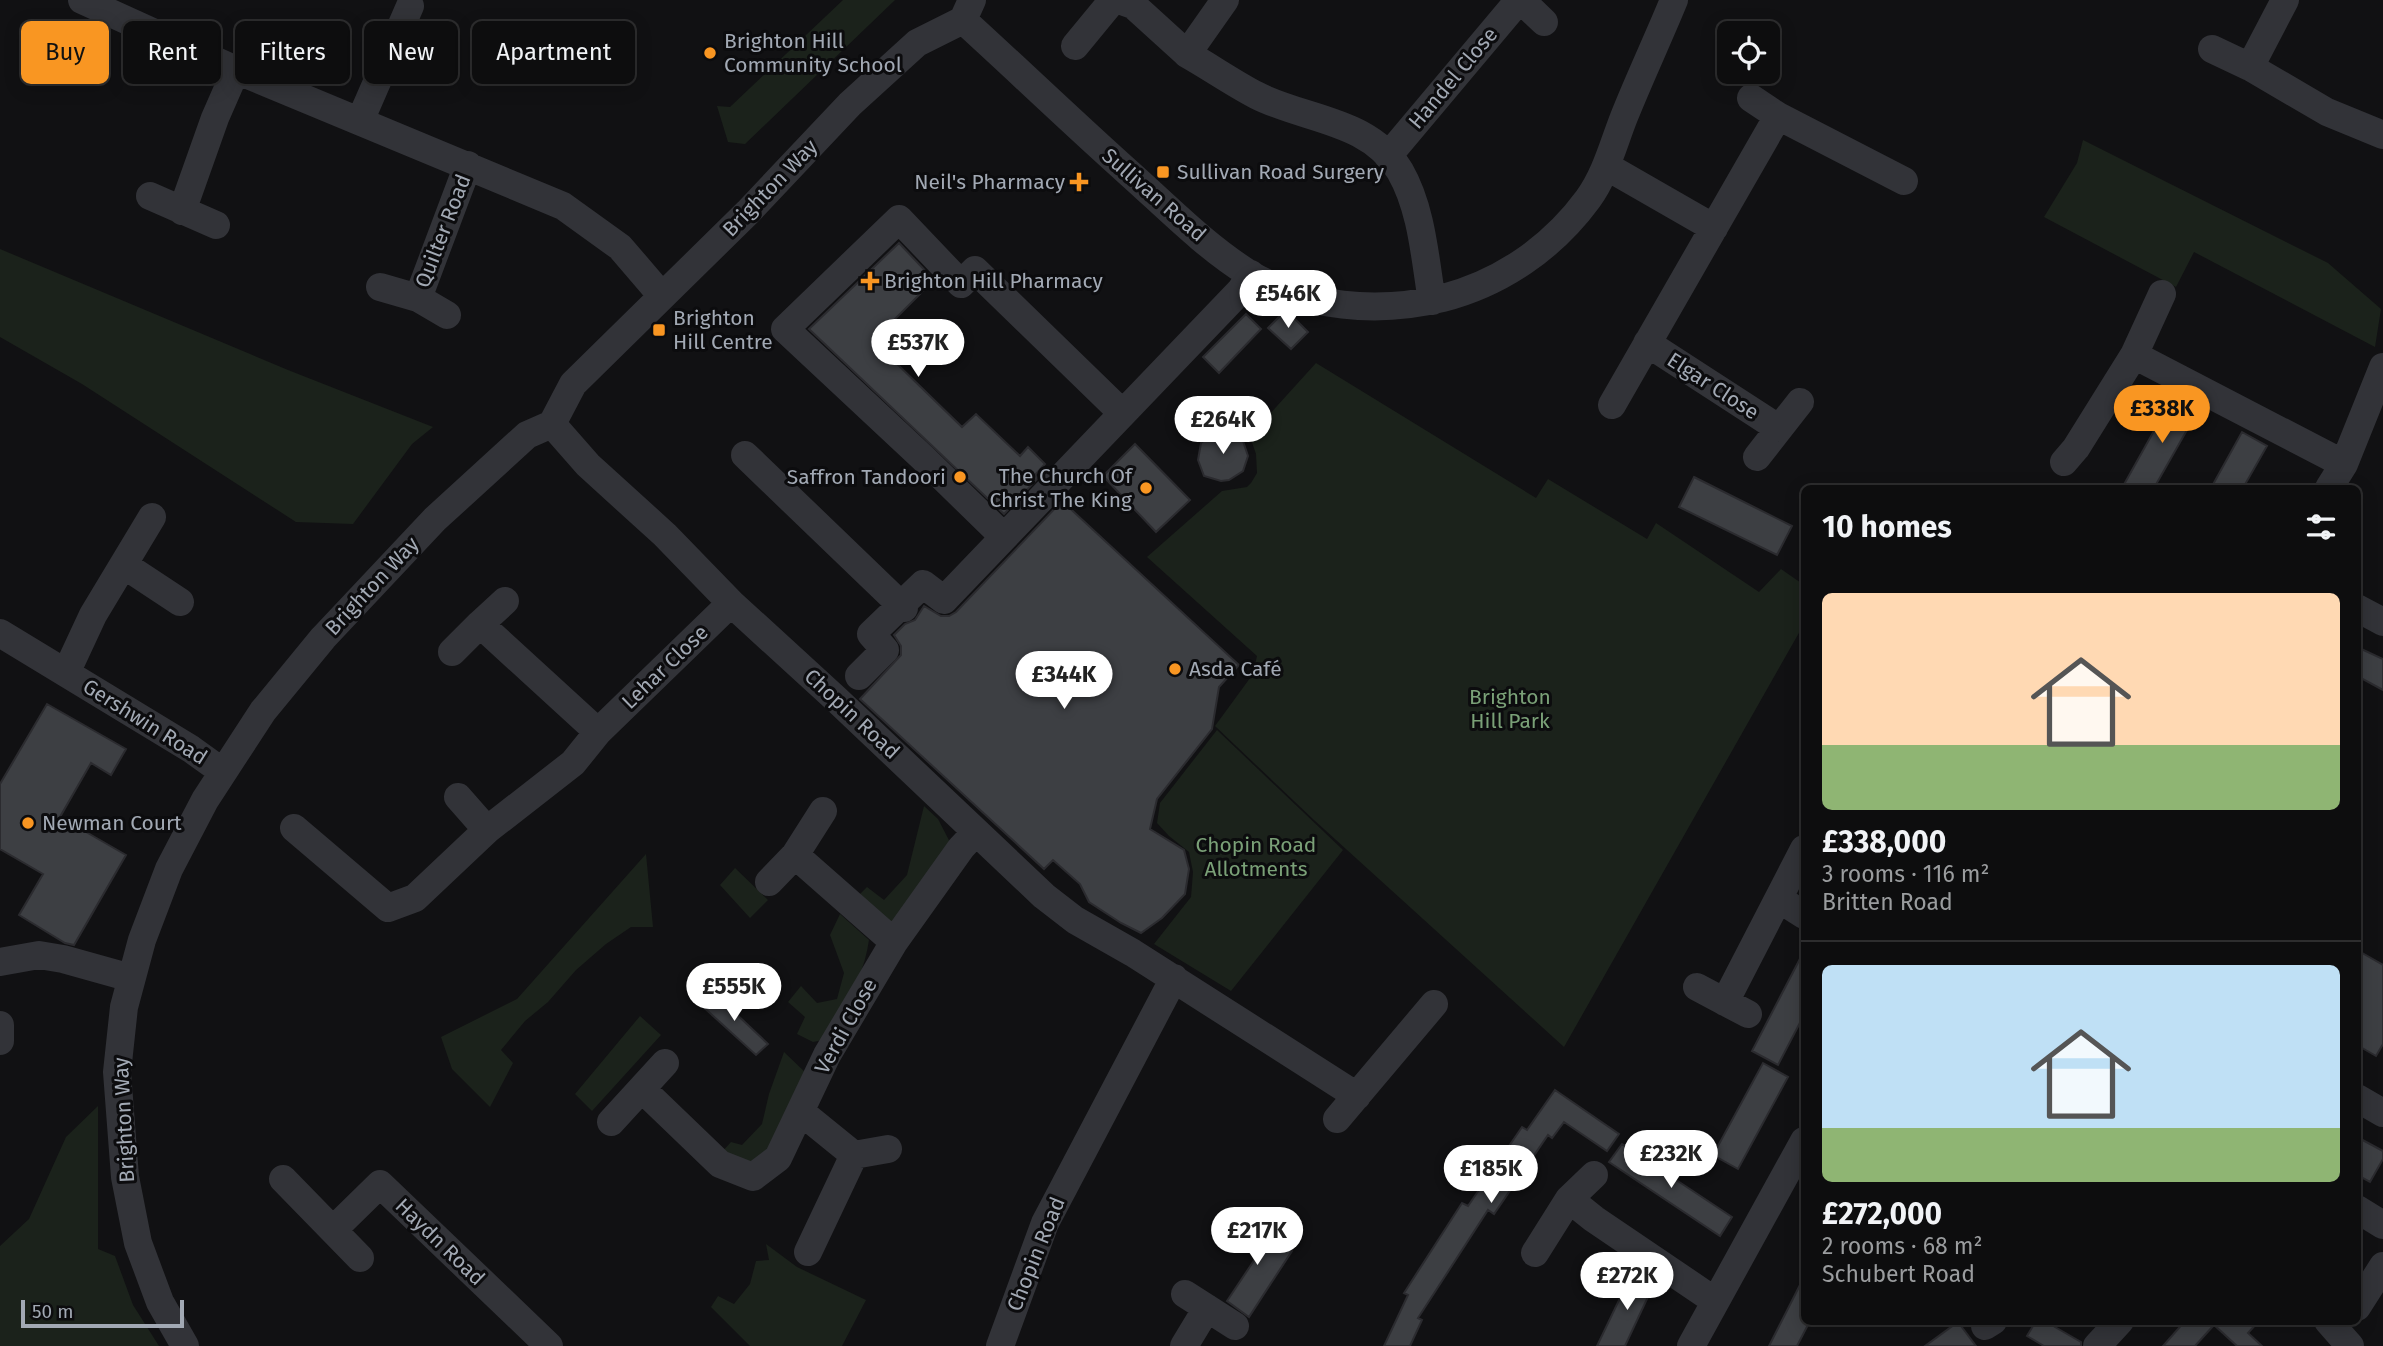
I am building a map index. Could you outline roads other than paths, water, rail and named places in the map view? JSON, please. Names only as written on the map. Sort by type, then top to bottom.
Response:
[{"type":"street","name":"Quilter Road","points":[[82,0],[126,9],[235,70]]},
{"type":"street","points":[[1075,46],[1112,1],[1118,0],[1133,5],[1187,54],[1258,96],[1352,128],[1388,156],[1400,171],[1417,217],[1432,301]]},
{"type":"street","points":[[1187,54],[1225,0]]},
{"type":"street","name":"Handel Close","points":[[1388,156],[1520,0],[1544,22]]},
{"type":"street","name":"Sullivan Road","points":[[967,10],[1171,211],[1251,274],[1313,299],[1351,307],[1384,308],[1432,301],[1469,291],[1507,274],[1572,219],[1590,197],[1606,166],[1674,0]]},
{"type":"street","points":[[2250,67],[2286,0]]},
{"type":"street","points":[[360,121],[413,7]]},
{"type":"street","name":"Brighton Way","points":[[185,1346],[160,1302],[138,1243],[125,1177],[117,1072],[124,1007],[142,940],[169,869],[205,800],[263,711],[323,638],[435,519],[527,435],[552,424],[573,384],[748,212],[890,65],[917,43],[967,10]]},
{"type":"street","points":[[2212,49],[2250,67],[2327,112],[2383,135]]},
{"type":"street","points":[[182,211],[215,118],[235,73]]},
{"type":"street","name":"Quilter Road","points":[[268,84],[564,206],[631,256],[662,296]]},
{"type":"street","points":[[1751,97],[1778,116],[1904,183]]},
{"type":"street","name":"Elgar Close","points":[[1612,405],[1778,116]]},
{"type":"street","name":"Quilter Road","points":[[418,298],[468,165]]},
{"type":"street","points":[[1606,166],[1714,228]]},
{"type":"street","points":[[150,196],[216,225]]},
{"type":"street","points":[[1004,537],[785,329],[899,219],[961,284],[975,270],[1113,404]]},
{"type":"street","points":[[859,676],[885,650],[871,634],[923,584],[944,600],[1241,290],[1251,274]]},
{"type":"street","name":"Quilter Road","points":[[380,287],[418,298],[447,315]]},
{"type":"street","points":[[2064,462],[2076,449],[2134,355],[2162,294]]},
{"type":"street","name":"Elgar Close","points":[[1647,343],[1778,428]]},
{"type":"street","points":[[2134,355],[2344,464]]},
{"type":"street","points":[[2331,485],[2344,464],[2383,367]]},
{"type":"street","name":"Elgar Close","points":[[1757,457],[1800,402]]},
{"type":"street","name":"Chopin Road","points":[[552,424],[588,465],[1044,896],[1075,920],[1174,978],[1357,1096]]},
{"type":"street","points":[[745,455],[903,606]]},
{"type":"street","name":"Gershwin Road","points":[[66,673],[93,615],[152,517]]},
{"type":"street","points":[[124,565],[180,602]]},
{"type":"street","points":[[452,652],[505,601]]},
{"type":"street","name":"Lehar Close","points":[[294,828],[388,908],[415,898],[486,830],[573,763],[598,732],[732,603]]},
{"type":"street","points":[[2361,610],[2383,622]]},
{"type":"street","points":[[480,624],[598,732]]},
{"type":"street","name":"Gershwin Road","points":[[0,633],[191,749],[223,772]]},
{"type":"street","points":[[458,797],[486,830]]},
{"type":"street","points":[[769,882],[795,855],[823,811]]},
{"type":"street","name":"Verdi Close","points":[[642,1089],[720,1164],[753,1177],[778,1158],[827,1055],[894,942],[961,848],[976,832]]},
{"type":"street","points":[[795,855],[894,942]]},
{"type":"street","points":[[1698,987],[1736,1008],[1779,899],[1801,855]]},
{"type":"street","points":[[1779,899],[1801,913]]},
{"type":"street","points":[[0,962],[39,955],[131,978]]},
{"type":"street","name":"Chopin Road","points":[[1000,1346],[1045,1223],[1174,978]]},
{"type":"street","points":[[1337,1119],[1434,1004]]},
{"type":"street","points":[[0,1025],[0,1041]]},
{"type":"street","points":[[611,1122],[666,1063]]},
{"type":"street","points":[[2361,1100],[2383,1113]]},
{"type":"street","points":[[801,1112],[854,1156]]},
{"type":"street","points":[[1691,1346],[1801,1146]]},
{"type":"street","points":[[854,1156],[888,1149]]},
{"type":"street","points":[[808,1252],[854,1156]]},
{"type":"street","points":[[1535,1254],[1569,1199],[1594,1175]]},
{"type":"street","points":[[284,1179],[360,1258]]},
{"type":"street","name":"Haydn Road","points":[[333,1230],[380,1184],[549,1346]]},
{"type":"street","points":[[1569,1199],[1715,1301]]},
{"type":"street","points":[[2361,1211],[2383,1225]]},
{"type":"street","points":[[2361,1301],[2383,1266]]},
{"type":"street","points":[[1184,1346],[1196,1301],[1235,1326]]},
{"type":"place","name":"Brighton Hill Community School","points":[[710,53]]},
{"type":"place","name":"Sullivan Road Surgery","points":[[1163,172]]},
{"type":"place","name":"Neil's Pharmacy","points":[[1079,182]]},
{"type":"place","name":"Brighton Hill Pharmacy","points":[[870,281]]},
{"type":"place","name":"Brighton Hill Centre","points":[[659,330]]},
{"type":"place","name":"Saffron Tandoori","points":[[960,477]]},
{"type":"place","name":"The Church Of Christ The King","points":[[1146,488]]},
{"type":"place","name":"Asda Café","points":[[1175,669]]},
{"type":"place","name":"Newman Court","points":[[28,823]]},
{"type":"park label","name":"Brighton Hill Park","points":[[1510,709]]},
{"type":"park label","name":"Chopin Road Allotments","points":[[1256,857]]}]
